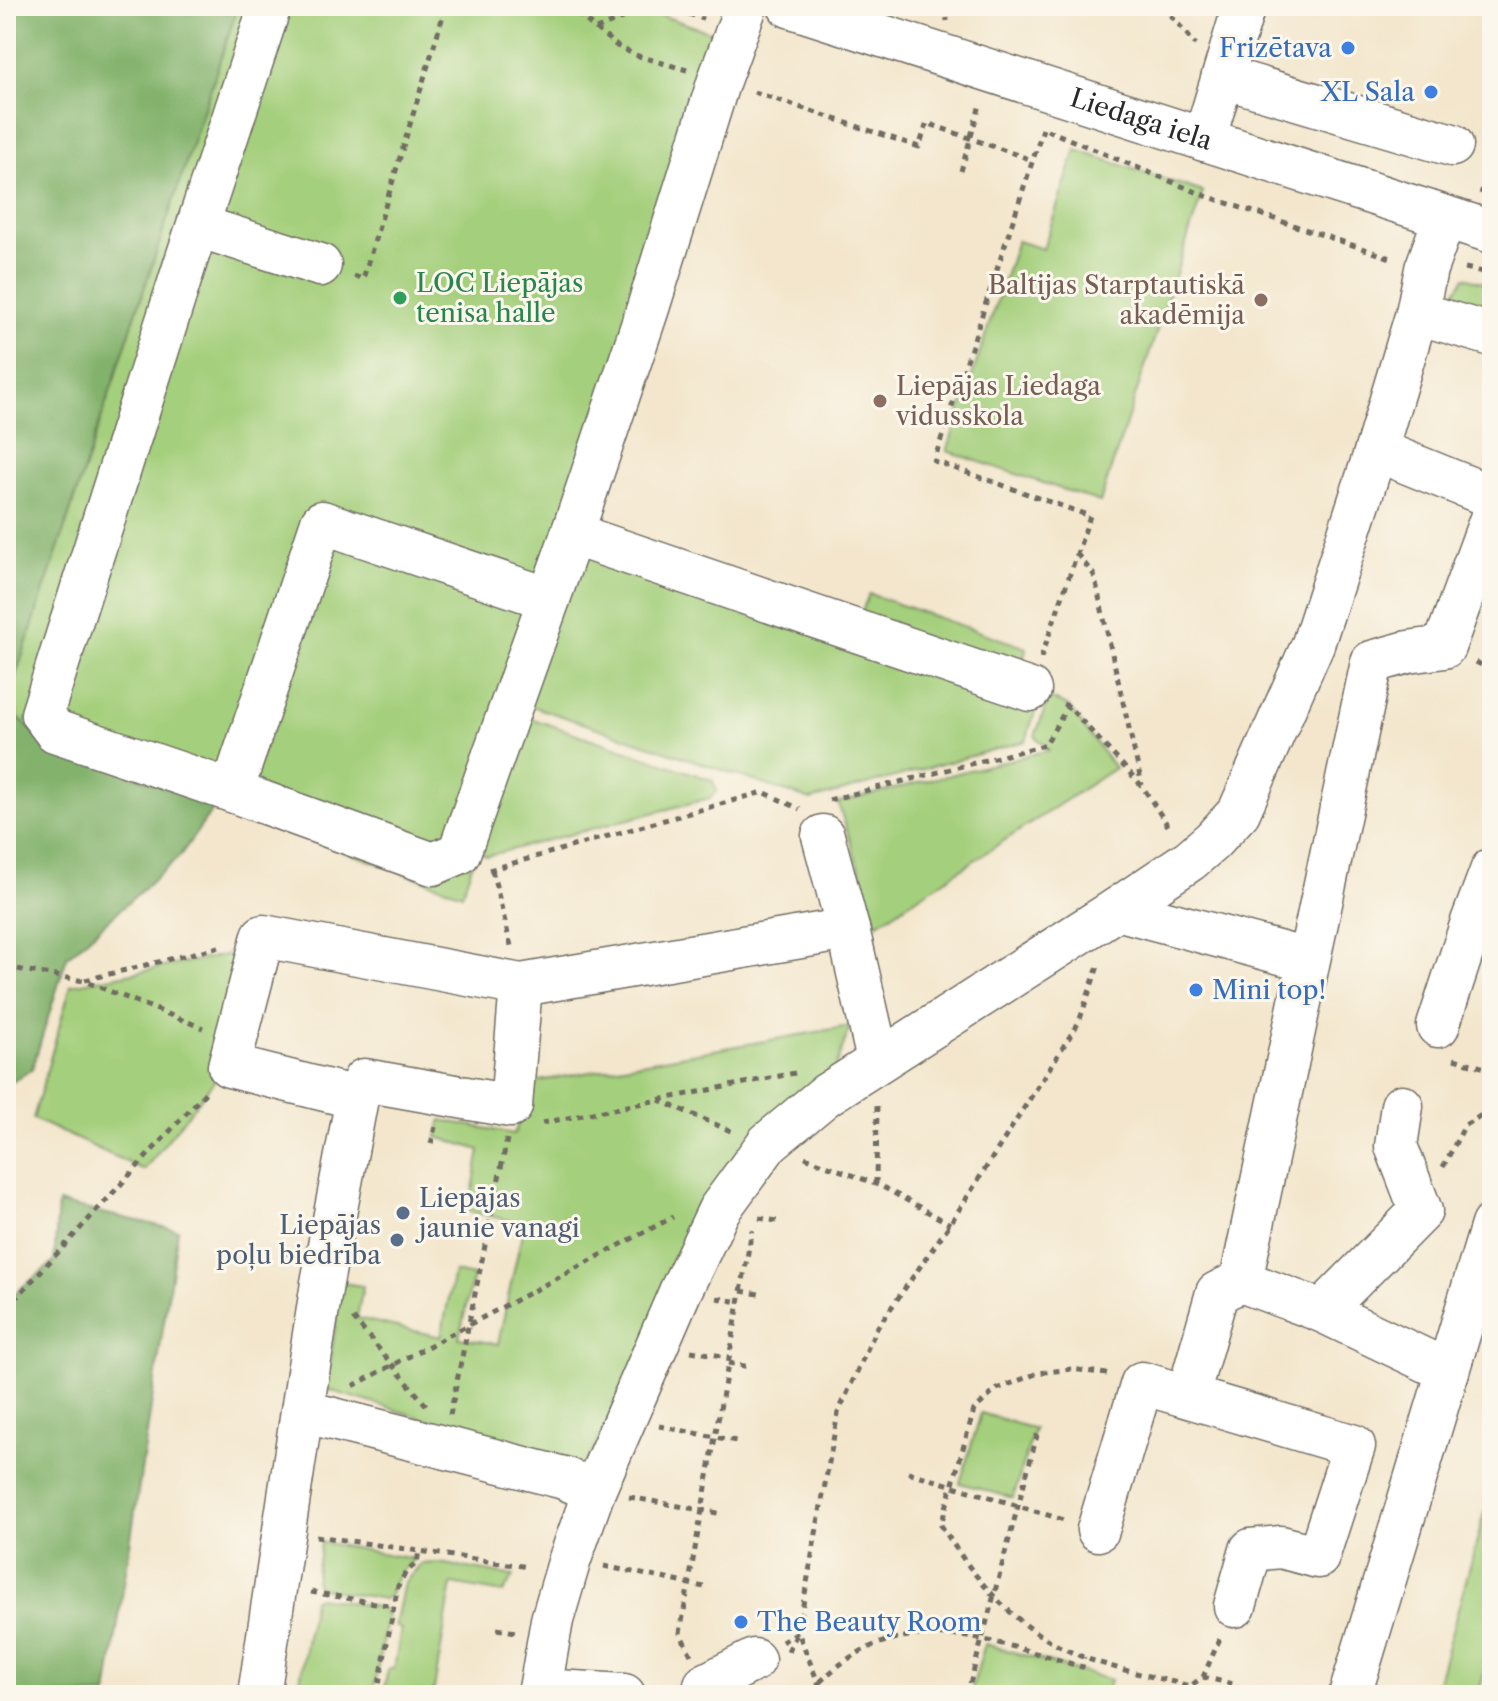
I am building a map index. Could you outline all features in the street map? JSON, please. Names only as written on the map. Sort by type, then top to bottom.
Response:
[{"type":"street","points":[[270,6],[42,714],[55,731],[433,864],[459,853],[572,534],[648,308],[719,80],[746,6]]},
{"type":"street","name":"Liedaga iela","points":[[789,6],[1204,140],[1472,216]]},
{"type":"street","points":[[1204,140],[1244,6]]},
{"type":"street","points":[[1223,77],[1452,145]]},
{"type":"street","points":[[624,1695],[539,1692],[552,1620],[594,1491],[719,1210],[768,1143],[826,1095],[1190,860],[1239,812],[1313,644],[1376,450],[1417,313],[1426,269],[1472,216]]},
{"type":"street","points":[[198,226],[320,265]]},
{"type":"street","points":[[1417,313],[1492,335]]},
{"type":"street","points":[[1376,450],[1492,497]]},
{"type":"street","points":[[1313,644],[1372,662],[1408,652],[1444,647],[1492,516]]},
{"type":"street","points":[[232,791],[322,522],[549,599]]},
{"type":"street","points":[[572,534],[1030,690]]},
{"type":"street","points":[[1241,1281],[1372,662]]},
{"type":"street","points":[[820,814],[878,1060]]},
{"type":"street","points":[[1438,1026],[1492,869]]},
{"type":"street","points":[[1117,909],[1307,960]]},
{"type":"street","points":[[357,1098],[232,1054],[263,936],[521,985],[848,929]]},
{"type":"street","points":[[277,1693],[284,1531],[322,1283],[357,1098],[364,1080],[525,1115],[521,985]]},
{"type":"street","points":[[1322,1311],[1421,1211],[1396,1146],[1402,1106]]},
{"type":"street","points":[[1350,1695],[1492,1225]]},
{"type":"street","points":[[1188,1395],[1217,1293],[1241,1281],[1322,1311],[1448,1371]]},
{"type":"street","points":[[1098,1530],[1142,1383],[1354,1446],[1318,1557],[1281,1547],[1251,1550],[1235,1606]]},
{"type":"street","points":[[302,1411],[445,1439],[594,1491]]},
{"type":"street","points":[[700,1692],[769,1658]]},
{"type":"path","points":[[320,265],[363,279],[446,6]]},
{"type":"path","points":[[596,29],[651,6]]},
{"type":"path","points":[[965,100],[993,110]]},
{"type":"path","points":[[961,171],[980,105]]},
{"type":"path","points":[[919,147],[927,123],[1032,160]]},
{"type":"path","points":[[1031,124],[1206,196],[1426,269],[1459,266],[1492,274]]},
{"type":"path","points":[[1043,129],[934,461],[1090,516],[1030,690],[1068,706],[1142,786],[1190,860]]},
{"type":"path","points":[[1472,216],[1492,159]]},
{"type":"path","points":[[1077,554],[1094,575],[1142,786]]},
{"type":"path","points":[[433,864],[492,870],[763,792],[800,809],[820,814],[1045,745],[1068,706]]},
{"type":"path","points":[[492,870],[521,985]]},
{"type":"path","points":[[823,1695],[798,1632],[838,1413],[877,1328],[950,1224],[1079,1022],[1117,909]]},
{"type":"path","points":[[84,981],[263,936]]},
{"type":"path","points":[[6,967],[84,981],[232,1054],[6,1309]]},
{"type":"path","points":[[876,1184],[878,1060]]},
{"type":"path","points":[[445,1439],[509,1130],[525,1115],[795,1073]]},
{"type":"path","points":[[1421,1211],[1465,1125],[1492,1109]]},
{"type":"path","points":[[302,1411],[395,1366],[685,1211]]},
{"type":"path","points":[[700,1692],[680,1633],[755,1217]]},
{"type":"path","points":[[322,1283],[395,1366],[445,1439]]},
{"type":"path","points":[[741,1291],[764,1295]]},
{"type":"path","points":[[728,1363],[750,1367]]},
{"type":"path","points":[[1142,1383],[1103,1372],[1072,1369],[1038,1373],[997,1389],[974,1410],[941,1525],[963,1561],[992,1597],[1019,1621],[1084,1657],[1190,1686]]},
{"type":"path","points":[[625,1419],[736,1441]]},
{"type":"path","points":[[967,1695],[1039,1428]]},
{"type":"path","points":[[908,1472],[1098,1530]]},
{"type":"path","points":[[594,1491],[723,1514]]},
{"type":"path","points":[[284,1531],[529,1567]]},
{"type":"path","points":[[377,1695],[398,1586],[406,1572],[417,1563],[419,1551]]},
{"type":"path","points":[[570,1559],[709,1588]]},
{"type":"path","points":[[309,1592],[393,1606]]},
{"type":"path","points":[[1189,1695],[1190,1686],[1203,1677],[1235,1606]]},
{"type":"path","points":[[769,1658],[798,1632]]},
{"type":"path","points":[[769,1658],[798,1632]]},
{"type":"path","points":[[820,1682],[831,1670],[862,1650],[908,1636],[952,1633],[981,1638],[1082,1667],[1084,1657]]},
{"type":"path","points":[[1203,1677],[1233,1684],[1241,1691],[1240,1695]]},
{"type":"path","points":[[277,1693],[316,1695]]},
{"type":"green space","points":[[6,6],[238,6],[10,693],[18,718],[48,745],[216,805],[179,857],[67,957],[32,1069],[6,1086]]},
{"type":"green space","name":"LOC Liepājas tenisa halle","points":[[238,6],[634,6],[716,34],[577,550],[1037,705],[1026,741],[811,800],[529,705],[527,717],[712,780],[717,790],[710,798],[487,856],[477,851],[462,894],[48,745],[18,718],[10,693]]},
{"type":"green space","points":[[1076,150],[1203,192],[1100,502],[947,451],[1017,241],[1043,249]]},
{"type":"green space","points":[[1465,277],[1492,285],[1492,305],[1463,321],[1441,313]]},
{"type":"green space","points":[[869,594],[1027,648],[1019,670],[860,616]]},
{"type":"green space","points":[[1049,698],[1068,706],[1115,768],[877,924],[838,803],[1049,750],[1035,736]]},
{"type":"green space","points":[[245,951],[214,1081],[144,1170],[33,1119],[71,985]]},
{"type":"green space","points":[[850,1026],[832,1080],[766,1124],[584,1467],[326,1389],[342,1283],[363,1286],[357,1318],[441,1337],[454,1272],[473,1276],[459,1338],[498,1344],[524,1224],[469,1211],[480,1150],[437,1137],[441,1120],[514,1134],[534,1082]]},
{"type":"green space","points":[[58,1203],[178,1230],[107,1695],[6,1695],[6,1300],[54,1262]]},
{"type":"green space","points":[[981,1413],[1034,1429],[1013,1498],[960,1483]]},
{"type":"green space","points":[[1492,1487],[1492,1646],[1478,1695],[1434,1695]]},
{"type":"green space","points":[[321,1542],[413,1559],[398,1576],[390,1595],[384,1599],[320,1588],[315,1581]]},
{"type":"green space","points":[[439,1563],[514,1576],[503,1593],[452,1584],[433,1695],[383,1695],[388,1669],[394,1669],[401,1629],[395,1626],[404,1583],[421,1564]]},
{"type":"green space","points":[[319,1597],[382,1608],[387,1615],[373,1695],[342,1695],[303,1688],[300,1681],[313,1599]]},
{"type":"green space","points":[[985,1644],[1110,1680],[1106,1695],[970,1695]]},
{"type":"place","name":"Frizētava","points":[[1348,48]]},
{"type":"place","name":"XL Sala","points":[[1431,92]]},
{"type":"place","name":"LOC Liepājas tenisa halle","points":[[400,298]]},
{"type":"place","name":"Baltijas Starptautiskā akadēmija","points":[[1261,300]]},
{"type":"place","name":"Liepājas Liedaga vidusskola","points":[[880,401]]},
{"type":"place","name":"Mini top!","points":[[1196,990]]},
{"type":"place","name":"Liepājas jaunie vanagi","points":[[403,1213]]},
{"type":"place","name":"Liepājas poļu biedrība","points":[[397,1240]]},
{"type":"place","name":"The Beauty Room","points":[[741,1622]]}]
